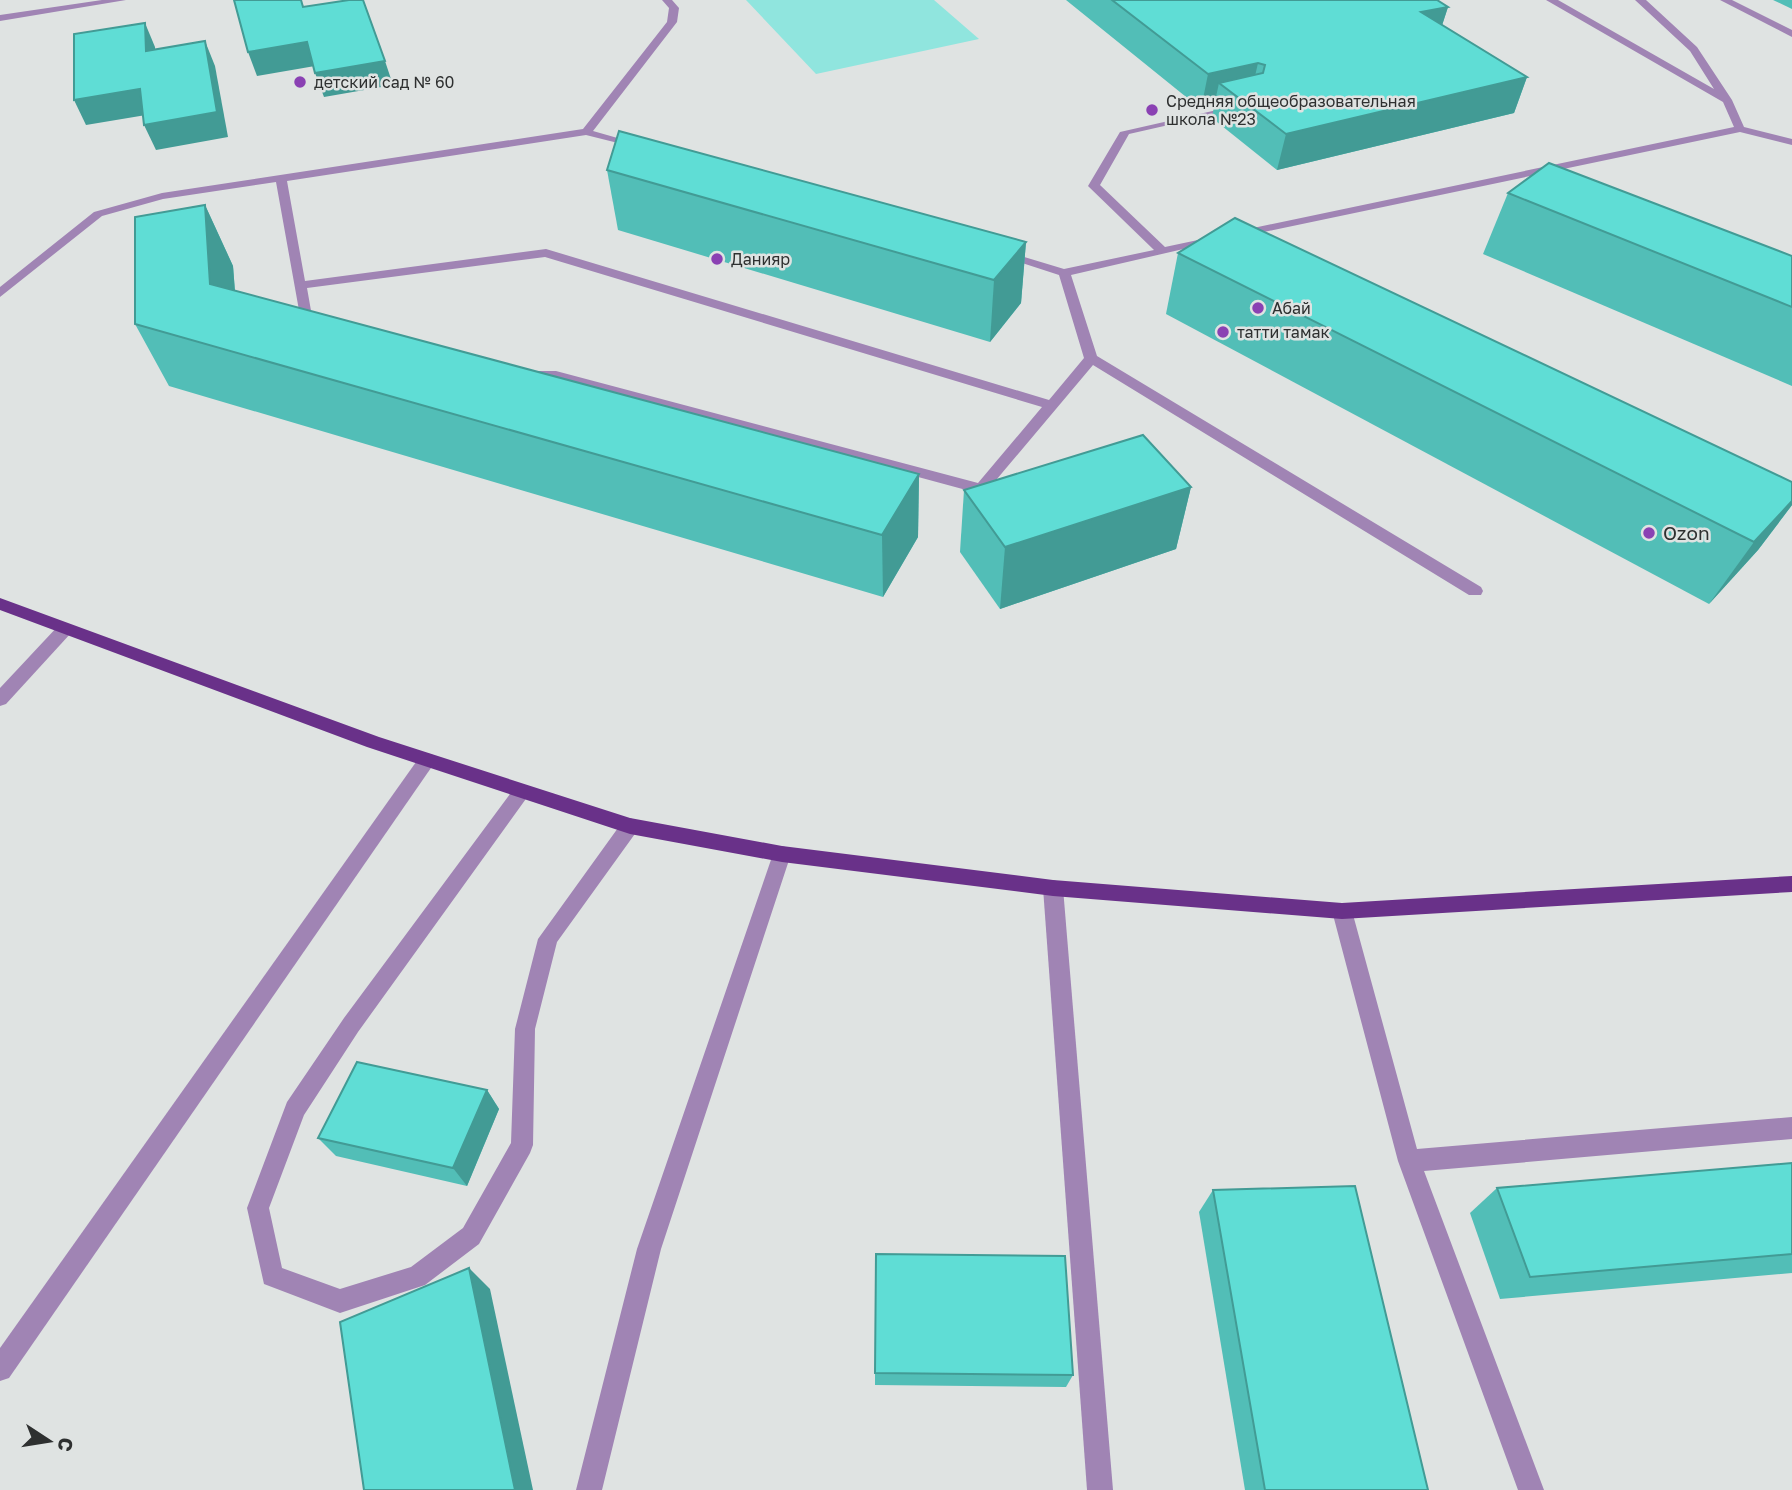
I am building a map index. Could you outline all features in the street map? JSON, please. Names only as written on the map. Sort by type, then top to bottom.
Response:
[{"type":"main road","points":[[0,604],[427,760],[630,826],[782,854],[1053,888],[1342,911],[1792,884]]},
{"type":"street","points":[[0,18],[121,0]]},
{"type":"street","points":[[586,132],[672,22],[674,8],[667,0]]},
{"type":"street","points":[[1551,0],[1727,100]]},
{"type":"street","points":[[1640,0],[1694,49],[1727,100],[1740,129]]},
{"type":"street","points":[[1725,0],[1792,34]]},
{"type":"street","points":[[1163,251],[1094,186],[1125,132],[1251,104]]},
{"type":"street","points":[[997,253],[1064,272],[1163,251],[1217,244],[1740,129],[1792,142]]},
{"type":"street","points":[[0,293],[97,214],[162,196],[586,132],[652,152]]},
{"type":"street","points":[[281,178],[307,324],[333,331]]},
{"type":"street","points":[[1509,178],[1535,188]]},
{"type":"street","points":[[300,285],[546,253],[1051,405]]},
{"type":"street","points":[[1064,272],[1091,358],[1475,591]]},
{"type":"street","points":[[514,376],[556,374],[981,489],[1091,358]]},
{"type":"street","points":[[0,699],[65,629]]},
{"type":"street","points":[[0,1369],[427,760]]},
{"type":"street","points":[[522,791],[351,1025],[295,1110],[258,1208],[272,1276],[340,1301],[417,1278],[471,1236],[522,1145],[525,1029],[548,939],[630,826]]},
{"type":"street","points":[[589,1490],[649,1249],[782,854]]},
{"type":"street","points":[[1053,888],[1100,1490]]},
{"type":"street","points":[[1342,911],[1409,1161],[1531,1490]]},
{"type":"street","points":[[1409,1161],[1792,1128]]},
{"type":"shaded area","points":[[746,0],[934,0],[979,39],[816,74]]},
{"type":"building","points":[[234,0],[301,0],[303,7],[363,0],[385,61],[315,73],[307,42],[248,52]]},
{"type":"building","points":[[1112,0],[1437,0],[1448,7],[1421,12],[1527,77],[1286,134],[1219,83],[1263,73],[1265,65],[1258,63],[1208,74]]},
{"type":"building","points":[[145,23],[146,51],[205,41],[217,112],[144,125],[140,89],[74,100],[74,34]]},
{"type":"building","points":[[619,131],[1026,242],[994,280],[607,170]]},
{"type":"building","points":[[1549,163],[1792,256],[1792,307],[1508,193]]},
{"type":"building","points":[[205,205],[210,284],[919,474],[882,535],[135,324],[135,217]]},
{"type":"building","points":[[1235,218],[1792,482],[1792,501],[1754,542],[1178,253]]},
{"type":"building","points":[[1143,435],[1191,487],[1005,547],[964,490]]},
{"type":"building","points":[[357,1062],[487,1090],[453,1168],[318,1138]]},
{"type":"building","points":[[1792,1163],[1792,1254],[1530,1277],[1497,1188]]},
{"type":"building","points":[[1355,1186],[1428,1490],[1265,1490],[1213,1190]]},
{"type":"building","points":[[876,1254],[1065,1256],[1073,1375],[875,1373]]},
{"type":"building","points":[[469,1268],[515,1490],[364,1490],[340,1322]]},
{"type":"place","name":"детский сад № 60","points":[[300,82]]},
{"type":"place","name":"Средняя общеобразовательная школа №23","points":[[1152,110]]},
{"type":"place","name":"Данияр","points":[[717,259]]},
{"type":"place","name":"Абай","points":[[1258,308]]},
{"type":"place","name":"татти тамак","points":[[1223,332]]},
{"type":"place","name":"Ozon","points":[[1649,533]]}]
